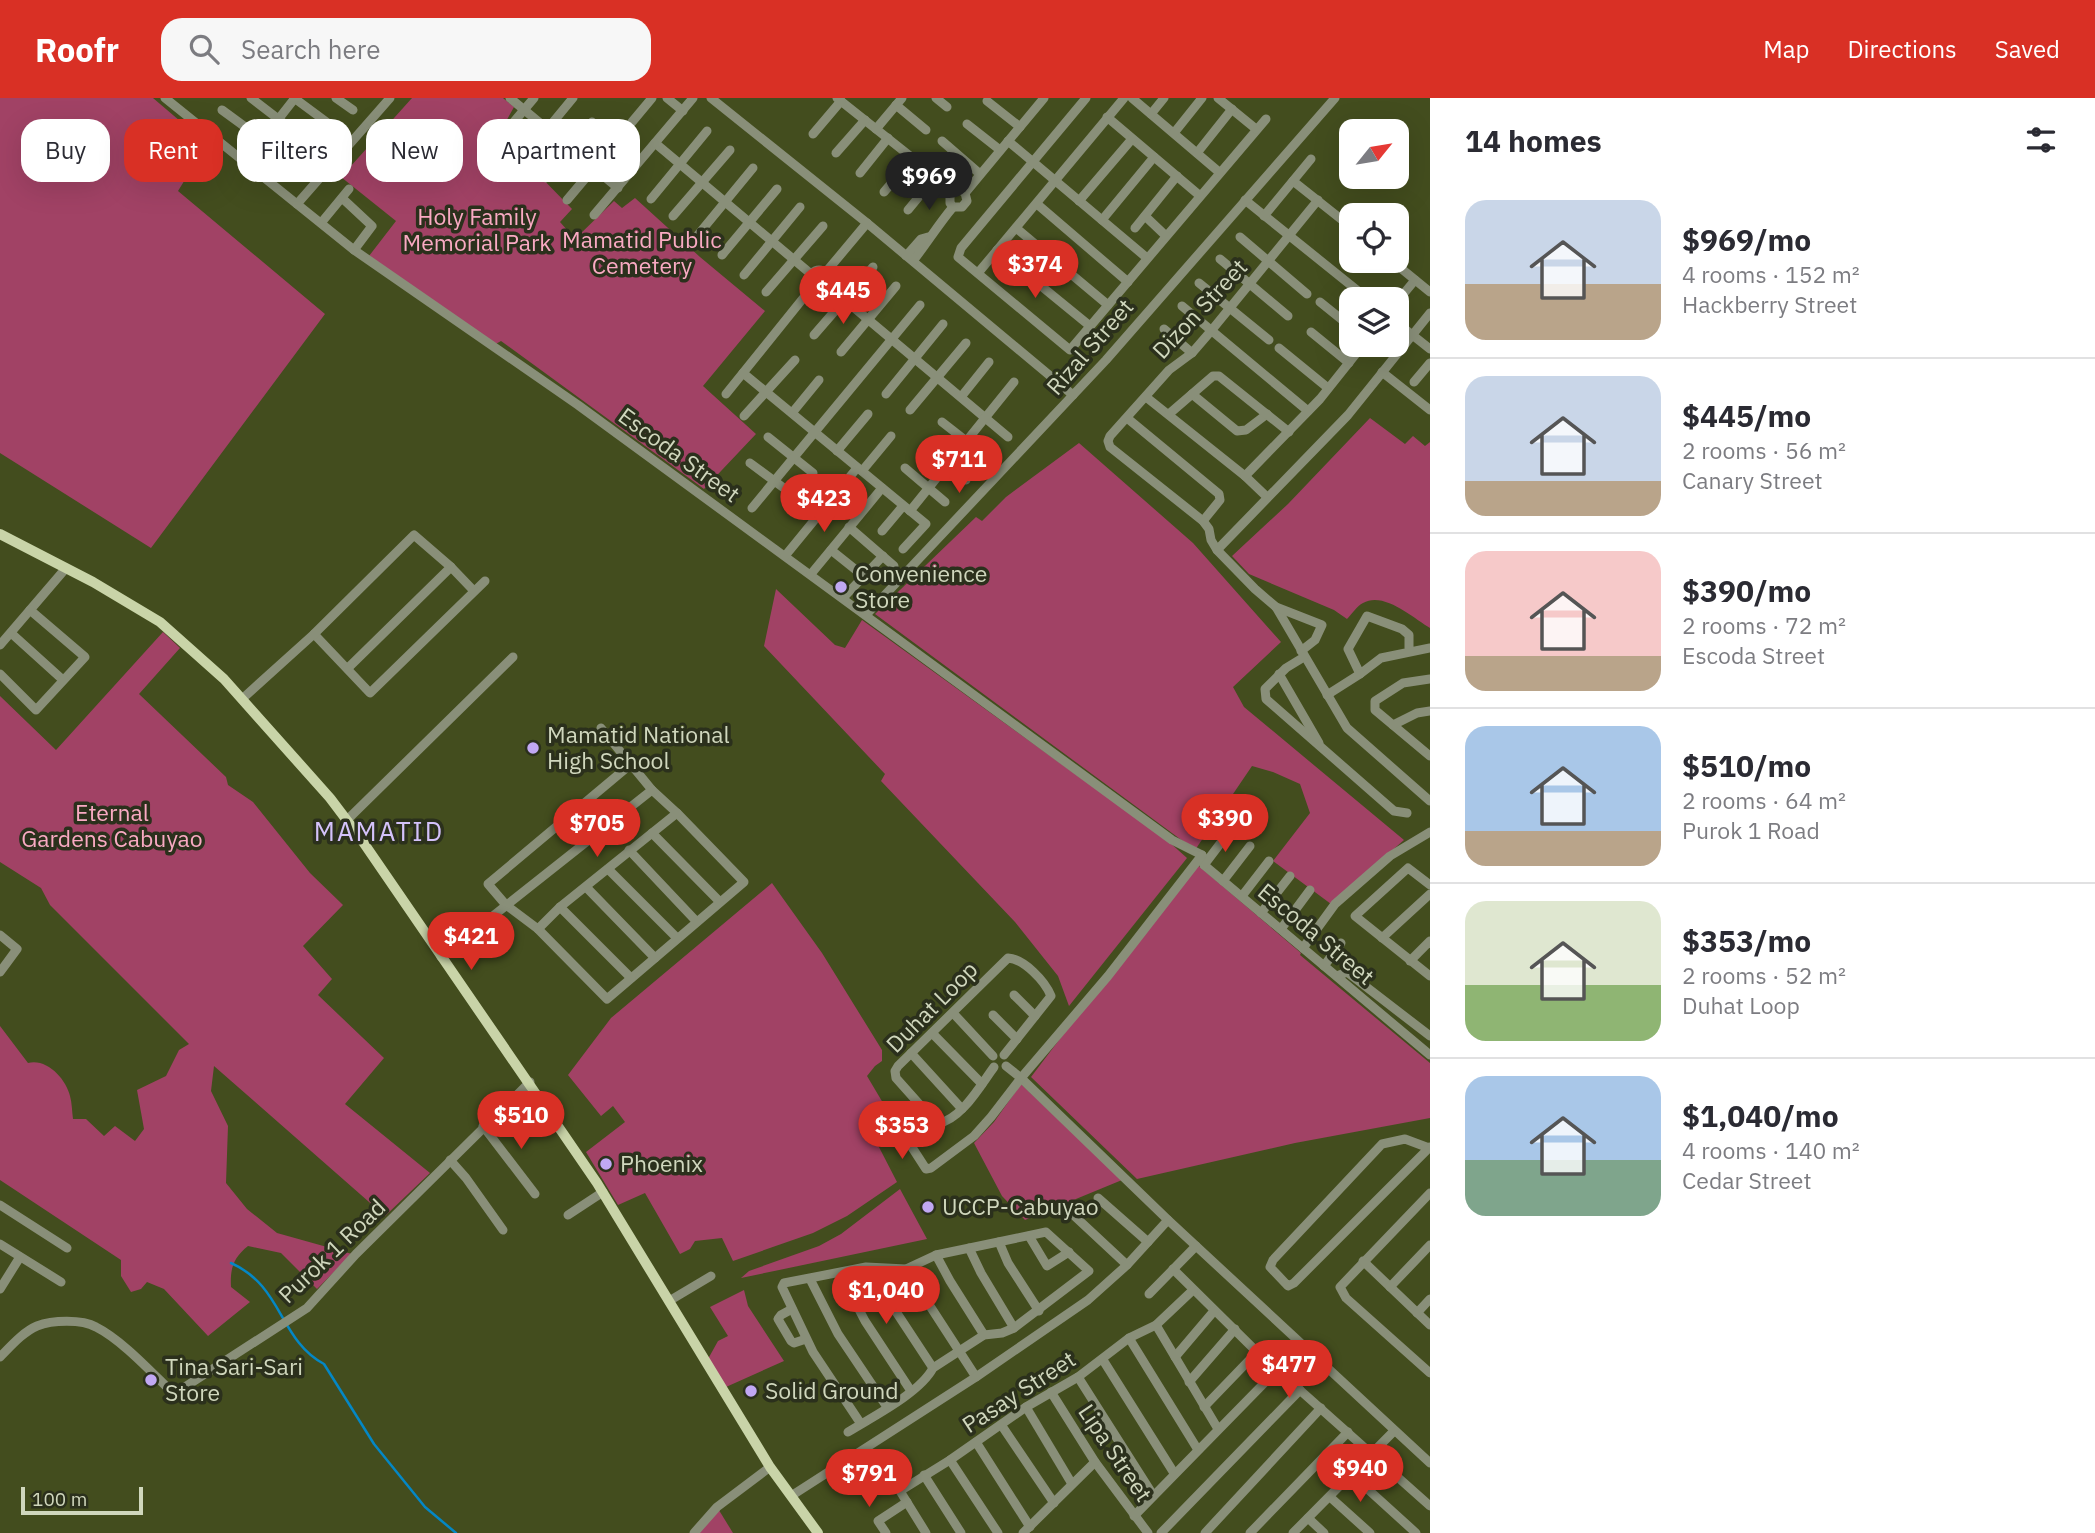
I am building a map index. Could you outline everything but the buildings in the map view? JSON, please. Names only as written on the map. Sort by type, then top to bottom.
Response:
[{"type":"main road","points":[[0,534],[160,622],[210,664],[348,819],[603,1192],[770,1467],[818,1533]]},
{"type":"street","name":"Escoda Street","points":[[165,98],[237,157]]},
{"type":"street","points":[[251,98],[278,119],[294,98],[322,119]]},
{"type":"street","points":[[336,98],[353,110]]},
{"type":"street","points":[[372,98],[381,107]]},
{"type":"street","points":[[297,204],[388,98]]},
{"type":"street","points":[[510,98],[535,119]]},
{"type":"street","points":[[516,119],[534,98]]},
{"type":"street","points":[[555,119],[573,98]]},
{"type":"street","points":[[634,119],[652,98]]},
{"type":"street","points":[[667,98],[683,111]]},
{"type":"street","points":[[594,215],[693,98]]},
{"type":"street","points":[[711,98],[910,258],[1073,395]]},
{"type":"street","points":[[936,98],[947,107]]},
{"type":"street","points":[[1086,98],[961,248],[958,257],[1070,350],[1266,118]]},
{"type":"street","points":[[978,273],[1124,98]]},
{"type":"street","points":[[1132,98],[1219,172]]},
{"type":"street","points":[[1151,114],[1164,98]]},
{"type":"street","points":[[1174,134],[1202,98]]},
{"type":"street","points":[[1218,98],[1256,129]]},
{"type":"street","name":"Rizal Street","points":[[866,615],[1073,395],[1335,98]]},
{"type":"street","points":[[813,134],[839,99],[954,191]]},
{"type":"street","points":[[965,193],[1020,127],[1038,100]]},
{"type":"street","points":[[987,101],[1020,127]]},
{"type":"street","points":[[876,130],[899,102],[926,130]]},
{"type":"street","points":[[1197,153],[1232,109]]},
{"type":"street","points":[[222,110],[237,121]]},
{"type":"street","points":[[1107,117],[1199,195]]},
{"type":"street","points":[[836,153],[865,120]]},
{"type":"street","points":[[967,124],[1000,150]]},
{"type":"street","points":[[651,199],[707,131]]},
{"type":"street","points":[[860,173],[888,138]]},
{"type":"street","points":[[1079,201],[1132,139]]},
{"type":"street","points":[[942,141],[981,174]]},
{"type":"street","points":[[1008,141],[1147,258]]},
{"type":"street","points":[[655,143],[811,274]]},
{"type":"street","points":[[673,216],[730,150]]},
{"type":"street","points":[[1102,220],[1154,157]]},
{"type":"street","points":[[884,192],[913,158]]},
{"type":"street","points":[[1264,216],[1311,159]]},
{"type":"street","points":[[697,236],[753,168]]},
{"type":"street","points":[[908,210],[936,176]]},
{"type":"street","points":[[1135,228],[1177,176]]},
{"type":"street","points":[[1293,181],[1339,218]]},
{"type":"street","name":"Escoda Street","points":[[269,182],[354,250],[578,405],[1203,860],[1223,881],[1430,1055]]},
{"type":"street","points":[[567,200],[582,182]]},
{"type":"street","points":[[611,182],[618,188]]},
{"type":"street","points":[[321,223],[349,189]]},
{"type":"street","points":[[722,255],[777,189]]},
{"type":"street","points":[[954,191],[965,193],[965,205],[953,206],[949,199],[954,191]]},
{"type":"street","points":[[342,198],[372,226],[354,250]]},
{"type":"street","points":[[1245,200],[1353,287]]},
{"type":"street","name":"Dizon Street","points":[[1203,521],[1110,447],[1110,436],[1169,370],[1192,353],[1318,200]]},
{"type":"street","points":[[1037,204],[1128,282]]},
{"type":"street","points":[[910,258],[927,243],[928,237],[953,206]]},
{"type":"street","points":[[744,275],[800,207]]},
{"type":"street","points":[[1145,216],[1166,236]]},
{"type":"street","points":[[826,272],[867,223]]},
{"type":"street","points":[[766,292],[823,226]]},
{"type":"street","points":[[1016,228],[1108,305]]},
{"type":"street","points":[[1240,237],[1307,294]]},
{"type":"street","points":[[998,250],[1090,326]]},
{"type":"street","points":[[1220,260],[1288,316]]},
{"type":"street","points":[[814,335],[873,267]]},
{"type":"street","points":[[811,274],[818,270],[826,272]]},
{"type":"street","points":[[811,274],[810,282],[820,289],[827,285],[829,280],[826,272]]},
{"type":"street","points":[[1407,273],[1430,292]]},
{"type":"street","points":[[1409,287],[1415,280]]},
{"type":"street","points":[[1199,283],[1269,340]]},
{"type":"street","points":[[827,285],[1008,437]]},
{"type":"street","points":[[726,394],[813,286]]},
{"type":"street","points":[[841,352],[896,286]]},
{"type":"street","points":[[1320,302],[1339,317]]},
{"type":"street","points":[[752,508],[920,305]]},
{"type":"street","points":[[1182,306],[1308,411]]},
{"type":"street","points":[[1217,550],[1348,415],[1430,313]]},
{"type":"street","points":[[886,394],[943,324]]},
{"type":"street","points":[[1164,329],[1192,353]]},
{"type":"street","points":[[1311,332],[1349,363]]},
{"type":"street","points":[[1409,333],[1430,349]]},
{"type":"street","points":[[910,410],[966,343]]},
{"type":"street","points":[[1279,348],[1328,388]]},
{"type":"street","points":[[1245,476],[1289,432],[1354,357]]},
{"type":"street","points":[[744,416],[795,360]]},
{"type":"street","points":[[961,397],[989,362]]},
{"type":"street","points":[[1414,382],[1430,363]]},
{"type":"street","points":[[1382,372],[1430,410]]},
{"type":"street","points":[[743,373],[926,524],[903,549]]},
{"type":"street","points":[[1169,414],[1213,376],[1219,376],[1289,432]]},
{"type":"street","points":[[792,413],[819,380]]},
{"type":"street","points":[[882,531],[929,488],[1014,382]]},
{"type":"street","points":[[1192,394],[1237,431],[1246,430],[1267,414]]},
{"type":"street","points":[[1146,397],[1267,496]]},
{"type":"street","points":[[837,451],[868,414]]},
{"type":"street","points":[[1127,418],[1219,494],[1220,500],[1203,521],[1217,550],[1276,607],[1347,728],[1430,802]]},
{"type":"street","points":[[942,422],[988,458]]},
{"type":"street","points":[[785,556],[891,436]]},
{"type":"street","points":[[768,437],[813,473]]},
{"type":"street","points":[[926,445],[966,480]]},
{"type":"street","points":[[750,463],[796,497]]},
{"type":"street","points":[[905,468],[945,502]]},
{"type":"street","points":[[811,574],[882,488]]},
{"type":"street","points":[[849,527],[894,566]]},
{"type":"street","points":[[242,699],[314,634],[414,535],[474,591]]},
{"type":"street","points":[[831,550],[856,570]]},
{"type":"street","points":[[843,598],[883,556]]},
{"type":"street","points":[[348,668],[451,567]]},
{"type":"street","points":[[0,645],[66,568]]},
{"type":"street","points":[[314,634],[370,693],[485,581]]},
{"type":"street","points":[[1276,607],[1322,625],[1315,640],[1265,689],[1266,699],[1394,811],[1407,813]]},
{"type":"street","points":[[0,674],[36,710],[85,657],[30,610]]},
{"type":"street","points":[[1360,674],[1348,649],[1367,616],[1402,629],[1409,635],[1409,651]]},
{"type":"street","points":[[11,633],[63,680]]},
{"type":"street","points":[[1326,695],[1381,658],[1430,648]]},
{"type":"street","points":[[348,819],[513,657]]},
{"type":"street","points":[[1279,674],[1323,751]]},
{"type":"street","points":[[1430,679],[1404,683],[1375,701],[1375,710],[1430,756]]},
{"type":"street","points":[[1393,725],[1417,713],[1430,711]]},
{"type":"street","points":[[601,728],[631,764],[652,790],[744,882],[695,920],[607,999],[538,929],[506,905],[488,884],[631,764]]},
{"type":"street","points":[[1418,745],[1430,740]]},
{"type":"street","points":[[441,957],[652,790]]},
{"type":"street","points":[[538,929],[560,907],[677,813]]},
{"type":"street","points":[[893,1118],[924,1167],[931,1168],[974,1136],[1229,832]]},
{"type":"street","points":[[1303,948],[1335,904],[1390,856],[1430,832]]},
{"type":"street","points":[[652,833],[719,901]]},
{"type":"street","points":[[1420,837],[1430,845]]},
{"type":"street","points":[[1223,881],[1250,846]]},
{"type":"street","points":[[629,850],[695,920]]},
{"type":"street","points":[[1242,896],[1269,861]]},
{"type":"street","points":[[608,869],[677,938]]},
{"type":"street","points":[[1430,885],[1408,869],[1355,916],[1430,976]]},
{"type":"street","points":[[1261,913],[1290,876]]},
{"type":"street","points":[[586,887],[655,958]]},
{"type":"street","points":[[1281,929],[1310,890]]},
{"type":"street","points":[[1382,938],[1430,894]]},
{"type":"street","points":[[560,907],[631,978]]},
{"type":"street","points":[[0,935],[17,949],[0,972]]},
{"type":"street","points":[[1410,961],[1430,941]]},
{"type":"street","points":[[1324,966],[1342,943]]},
{"type":"street","name":"Duhat Loop","points":[[994,1067],[961,1109],[945,1122],[937,1124],[896,1078],[895,1071],[1008,958],[1018,959],[1048,988],[1051,996],[1004,1055]]},
{"type":"street","points":[[1336,976],[1347,972],[1430,1036]]},
{"type":"street","points":[[1014,995],[1035,1016]]},
{"type":"street","points":[[953,1013],[993,1056]]},
{"type":"street","points":[[993,1015],[1017,1039]]},
{"type":"street","points":[[932,1033],[982,1084]]},
{"type":"street","points":[[911,1053],[961,1109]]},
{"type":"street","points":[[999,1053],[1004,1055],[1006,1066],[1000,1069],[994,1067],[991,1061],[993,1056],[999,1053]]},
{"type":"street","points":[[1006,1066],[1430,1463]]},
{"type":"street","name":"Purok 1 Road","points":[[0,1357],[22,1335],[39,1325],[64,1321],[93,1325],[109,1335],[174,1394],[307,1308],[356,1254],[530,1082]]},
{"type":"street","points":[[483,1126],[535,1195]]},
{"type":"street","points":[[1405,1139],[1430,1148],[1294,1283],[1288,1286],[1276,1276],[1270,1267],[1273,1259],[1382,1144],[1405,1139]]},
{"type":"street","points":[[450,1160],[503,1230]]},
{"type":"street","points":[[568,1215],[603,1192]]},
{"type":"street","points":[[1430,1193],[1342,1283],[1341,1291],[1430,1373]]},
{"type":"street","points":[[1098,1198],[1148,1242]]},
{"type":"street","points":[[0,1205],[67,1248]]},
{"type":"street","points":[[1068,1210],[1127,1265]]},
{"type":"street","points":[[791,1496],[976,1377],[1088,1300],[1127,1265],[1168,1220]]},
{"type":"street","points":[[848,1432],[861,1424],[911,1391],[933,1368],[984,1335],[1014,1328],[1089,1271],[1046,1232],[936,1255],[906,1269],[866,1267],[785,1283],[782,1287],[806,1339],[861,1424]]},
{"type":"street","points":[[1029,1236],[1047,1266],[1069,1252]]},
{"type":"street","points":[[999,1242],[1039,1311]]},
{"type":"street","points":[[0,1244],[61,1282]]},
{"type":"street","points":[[1390,1287],[1430,1245]]},
{"type":"street","points":[[1149,1294],[1196,1246]]},
{"type":"street","points":[[969,1248],[1014,1328]]},
{"type":"street","points":[[936,1255],[984,1335]]},
{"type":"street","points":[[0,1289],[20,1257]]},
{"type":"street","points":[[1363,1261],[1430,1325]]},
{"type":"street","points":[[873,1268],[887,1297],[933,1368]]},
{"type":"street","points":[[906,1269],[976,1377]]},
{"type":"street","points":[[1173,1269],[1257,1352],[1430,1506]]},
{"type":"street","points":[[840,1273],[865,1321],[911,1391]]},
{"type":"street","points":[[668,1301],[711,1276]]},
{"type":"street","points":[[810,1279],[838,1335],[887,1407]]},
{"type":"street","name":"Pasay Street","points":[[907,1502],[900,1491],[1002,1426],[1026,1407],[1078,1377],[1129,1338],[1156,1325],[1193,1290]]},
{"type":"street","points":[[1417,1313],[1430,1299]]},
{"type":"street","points":[[792,1309],[778,1319],[791,1341],[794,1343],[806,1339]]},
{"type":"street","points":[[1174,1357],[1214,1311]]},
{"type":"street","points":[[1156,1325],[1218,1429]]},
{"type":"street","points":[[1189,1382],[1235,1329]]},
{"type":"street","points":[[1129,1338],[1198,1450]]},
{"type":"street","points":[[1205,1407],[1257,1352]]},
{"type":"street","points":[[1103,1360],[1174,1473]]},
{"type":"street","points":[[1134,1516],[1277,1370]]},
{"type":"street","points":[[1078,1377],[1153,1495]]},
{"type":"street","points":[[1161,1533],[1300,1390]]},
{"type":"street","name":"Lipa Street","points":[[1051,1392],[1096,1462],[1148,1533]]},
{"type":"street","points":[[1026,1407],[1072,1484]]},
{"type":"street","points":[[1205,1533],[1321,1408]]},
{"type":"street","points":[[1002,1426],[1054,1503]]},
{"type":"street","points":[[1293,1533],[1394,1431]]},
{"type":"street","points":[[1250,1533],[1348,1432]]},
{"type":"street","points":[[976,1442],[1026,1530],[1096,1462]]},
{"type":"street","points":[[950,1460],[998,1533]]},
{"type":"street","points":[[694,1533],[717,1507],[770,1467]]},
{"type":"street","points":[[1351,1474],[1416,1533]]},
{"type":"street","points":[[924,1475],[961,1533]]},
{"type":"street","points":[[1330,1497],[1370,1533]]},
{"type":"street","points":[[886,1533],[878,1521],[907,1502],[926,1533]]},
{"type":"street","points":[[1308,1518],[1324,1533]]},
{"type":"green space","points":[[0,98],[153,98],[178,119],[124,119],[124,182],[184,182],[178,191],[325,314],[151,548],[0,453]]},
{"type":"green space","points":[[412,98],[503,98],[514,107],[507,119],[477,119],[477,182],[546,182],[572,209],[560,222],[575,239],[614,201],[622,208],[635,198],[765,311],[703,386],[756,434],[704,489],[501,341],[494,345],[369,256],[396,221],[347,182],[352,182],[352,165],[366,149],[366,182],[463,182],[463,119],[393,119]]},
{"type":"green space","points":[[1370,418],[1405,444],[1413,436],[1425,446],[1430,442],[1430,628],[1398,607],[1380,600],[1363,603],[1347,619],[1334,610],[1249,574],[1232,556],[1288,504]]},
{"type":"green space","points":[[1079,443],[1193,543],[1281,642],[1233,687],[1244,707],[1404,840],[1331,904],[1273,861],[1310,813],[1300,784],[1252,766],[1195,850],[875,614],[976,517],[982,521],[1006,497]]},
{"type":"green space","points":[[776,589],[835,645],[845,648],[862,620],[1168,841],[1187,858],[1069,1006],[1058,976],[1015,922],[881,781],[885,774],[764,646]]},
{"type":"green space","name":"Eternal Gardens Cabuyao","points":[[163,632],[180,648],[139,694],[226,777],[228,785],[253,802],[310,873],[343,905],[303,946],[332,979],[318,995],[384,1058],[345,1104],[430,1173],[385,1216],[214,1066],[211,1091],[228,1126],[226,1183],[247,1209],[277,1233],[352,1254],[317,1289],[281,1253],[248,1246],[233,1264],[231,1287],[250,1302],[208,1336],[164,1289],[147,1282],[141,1289],[131,1292],[121,1276],[121,1260],[0,1180],[0,1026],[28,1063],[35,1062],[49,1067],[60,1077],[68,1089],[73,1119],[86,1119],[104,1136],[115,1126],[135,1141],[144,1129],[137,1090],[166,1076],[179,1050],[189,1044],[50,905],[41,888],[0,862],[0,696],[56,750]]},
{"type":"green space","points":[[1194,862],[1430,1063],[1430,1118],[1295,1143],[1137,1179],[1031,1077]]},
{"type":"green space","points":[[772,883],[822,953],[882,1050],[882,1061],[867,1076],[886,1108],[865,1120],[897,1182],[847,1216],[813,1233],[733,1261],[722,1238],[695,1241],[690,1249],[680,1254],[645,1193],[618,1205],[586,1152],[625,1122],[613,1106],[601,1116],[568,1075],[611,1018]]},
{"type":"green space","points":[[1021,1084],[1122,1180],[1025,1220],[1002,1196],[974,1143],[994,1122]]},
{"type":"green space","points":[[900,1189],[927,1239],[741,1278],[749,1271],[819,1246],[841,1234]]},
{"type":"green space","points":[[744,1290],[748,1306],[784,1361],[726,1387],[708,1359],[718,1341],[728,1336],[710,1307]]},
{"type":"green space","points":[[717,1507],[733,1533],[694,1533]]},
{"type":"waterway","points":[[231,1263],[261,1285],[298,1341],[309,1354],[324,1364],[374,1444],[425,1507],[456,1533]]},
{"type":"place","name":"Convenience Store","points":[[841,587]]},
{"type":"place","name":"Mamatid National High School","points":[[533,748]]},
{"type":"place","name":"Phoenix","points":[[606,1164]]},
{"type":"place","name":"UCCP-Cabuyao","points":[[928,1207]]},
{"type":"place","name":"Tina Sari-Sari Store","points":[[151,1380]]},
{"type":"place","name":"Solid Ground","points":[[751,1391]]},
{"type":"district","name":"MAMATID","points":[[379,832]]},
{"type":"park label","name":"Holy Family Memorial Park","points":[[477,230]]},
{"type":"park label","name":"Mamatid Public Cemetery","points":[[642,253]]}]
